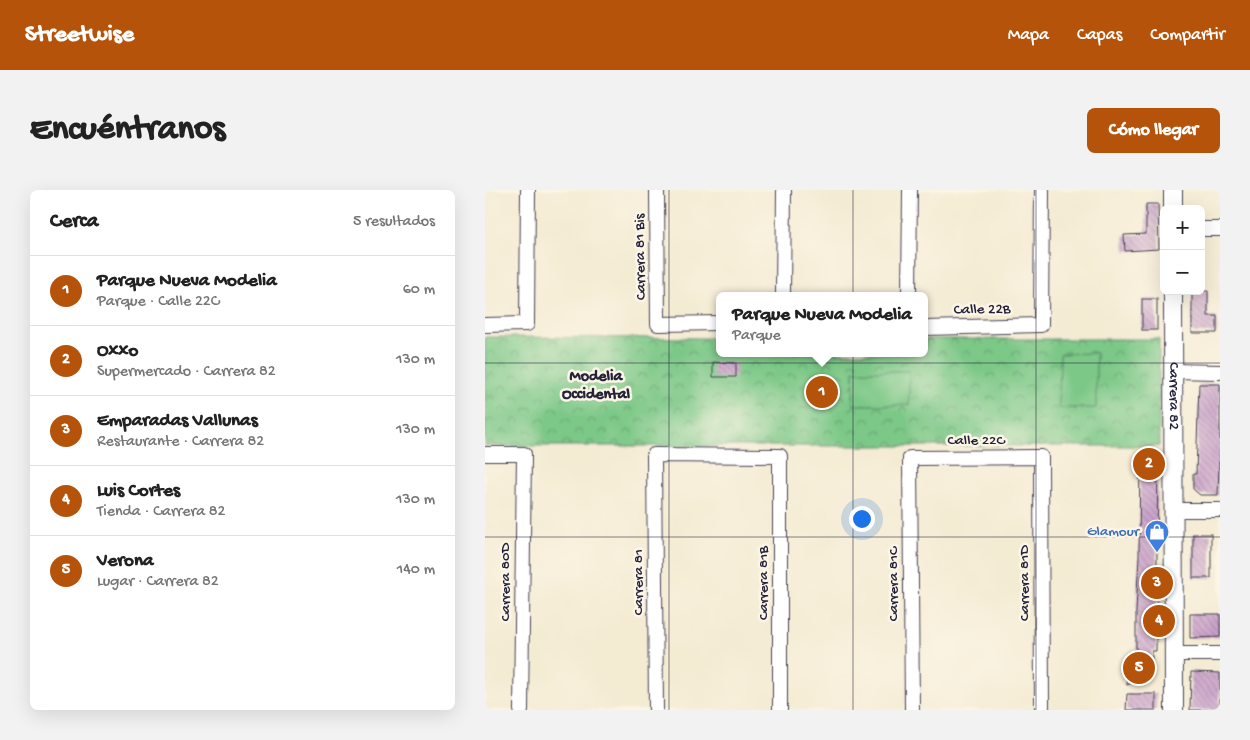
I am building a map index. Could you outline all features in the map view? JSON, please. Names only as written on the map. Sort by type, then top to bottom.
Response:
[{"type":"street","points":[[485,325],[527,324],[528,190]]},
{"type":"street","name":"Carrera 81 Bis","points":[[657,190],[658,324],[716,323]]},
{"type":"street","points":[[783,292],[784,190]]},
{"type":"street","points":[[909,292],[910,190]]},
{"type":"street","name":"Calle 22B","points":[[928,328],[1041,325],[1042,190]]},
{"type":"street","points":[[1173,190],[1173,205]]},
{"type":"street","points":[[1205,229],[1220,229]]},
{"type":"street","name":"Carrera 82","points":[[1173,295],[1174,710]]},
{"type":"street","points":[[1173,371],[1220,372]]},
{"type":"street","name":"Carrera 80D","points":[[485,454],[523,454],[521,710]]},
{"type":"street","name":"Carrera 81B","points":[[654,454],[780,456],[780,710]]},
{"type":"street","name":"Carrera 81","points":[[654,454],[656,710]]},
{"type":"street","name":"Calle 22C","points":[[910,458],[1041,457]]},
{"type":"street","name":"Carrera 81D","points":[[1041,457],[1042,710]]},
{"type":"street","name":"Carrera 81C","points":[[910,458],[911,710]]},
{"type":"street","points":[[1173,510],[1220,510]]},
{"type":"street","points":[[1173,654],[1220,654]]},
{"type":"green space","points":[[485,337],[716,338],[716,357],[928,357],[928,339],[1159,339],[1159,446],[485,446]]},
{"type":"green space","points":[[1096,353],[1096,408],[1059,408],[1060,354]]},
{"type":"green space","points":[[854,371],[909,371],[909,405],[853,405]]},
{"type":"building","points":[[1146,204],[1158,204],[1159,249],[1125,251],[1124,235],[1146,234]]},
{"type":"building","points":[[1205,291],[1208,291],[1208,316],[1217,316],[1217,333],[1192,333],[1192,295],[1205,295]]},
{"type":"building","points":[[1142,299],[1157,299],[1157,330],[1142,330]]},
{"type":"building","points":[[713,362],[736,363],[736,377],[713,377]]},
{"type":"building","points":[[1199,384],[1220,384],[1218,495],[1200,495],[1193,489],[1193,474],[1196,474]]},
{"type":"building","points":[[1140,454],[1158,454],[1156,651],[1152,651],[1152,674],[1127,685],[1127,661],[1136,661]]},
{"type":"building","points":[[1193,534],[1211,534],[1211,578],[1193,578]]},
{"type":"building","points":[[1190,614],[1220,614],[1220,637],[1190,638]]},
{"type":"building","points":[[1191,672],[1220,673],[1220,710],[1190,710]]},
{"type":"building","points":[[1127,694],[1156,694],[1156,710],[1126,710]]},
{"type":"place","name":"Parque Nueva Modelia","points":[[822,392]]},
{"type":"place","name":"Oxxo","points":[[1149,464]]},
{"type":"place","name":"Glamour","points":[[1157,553]]},
{"type":"place","name":"Emparadas Vallunas","points":[[1157,583]]},
{"type":"place","name":"Luis Cortes","points":[[1159,621]]},
{"type":"place","name":"Verona","points":[[1139,668]]},
{"type":"district","name":"Modelia Occidental","points":[[596,386]]}]
